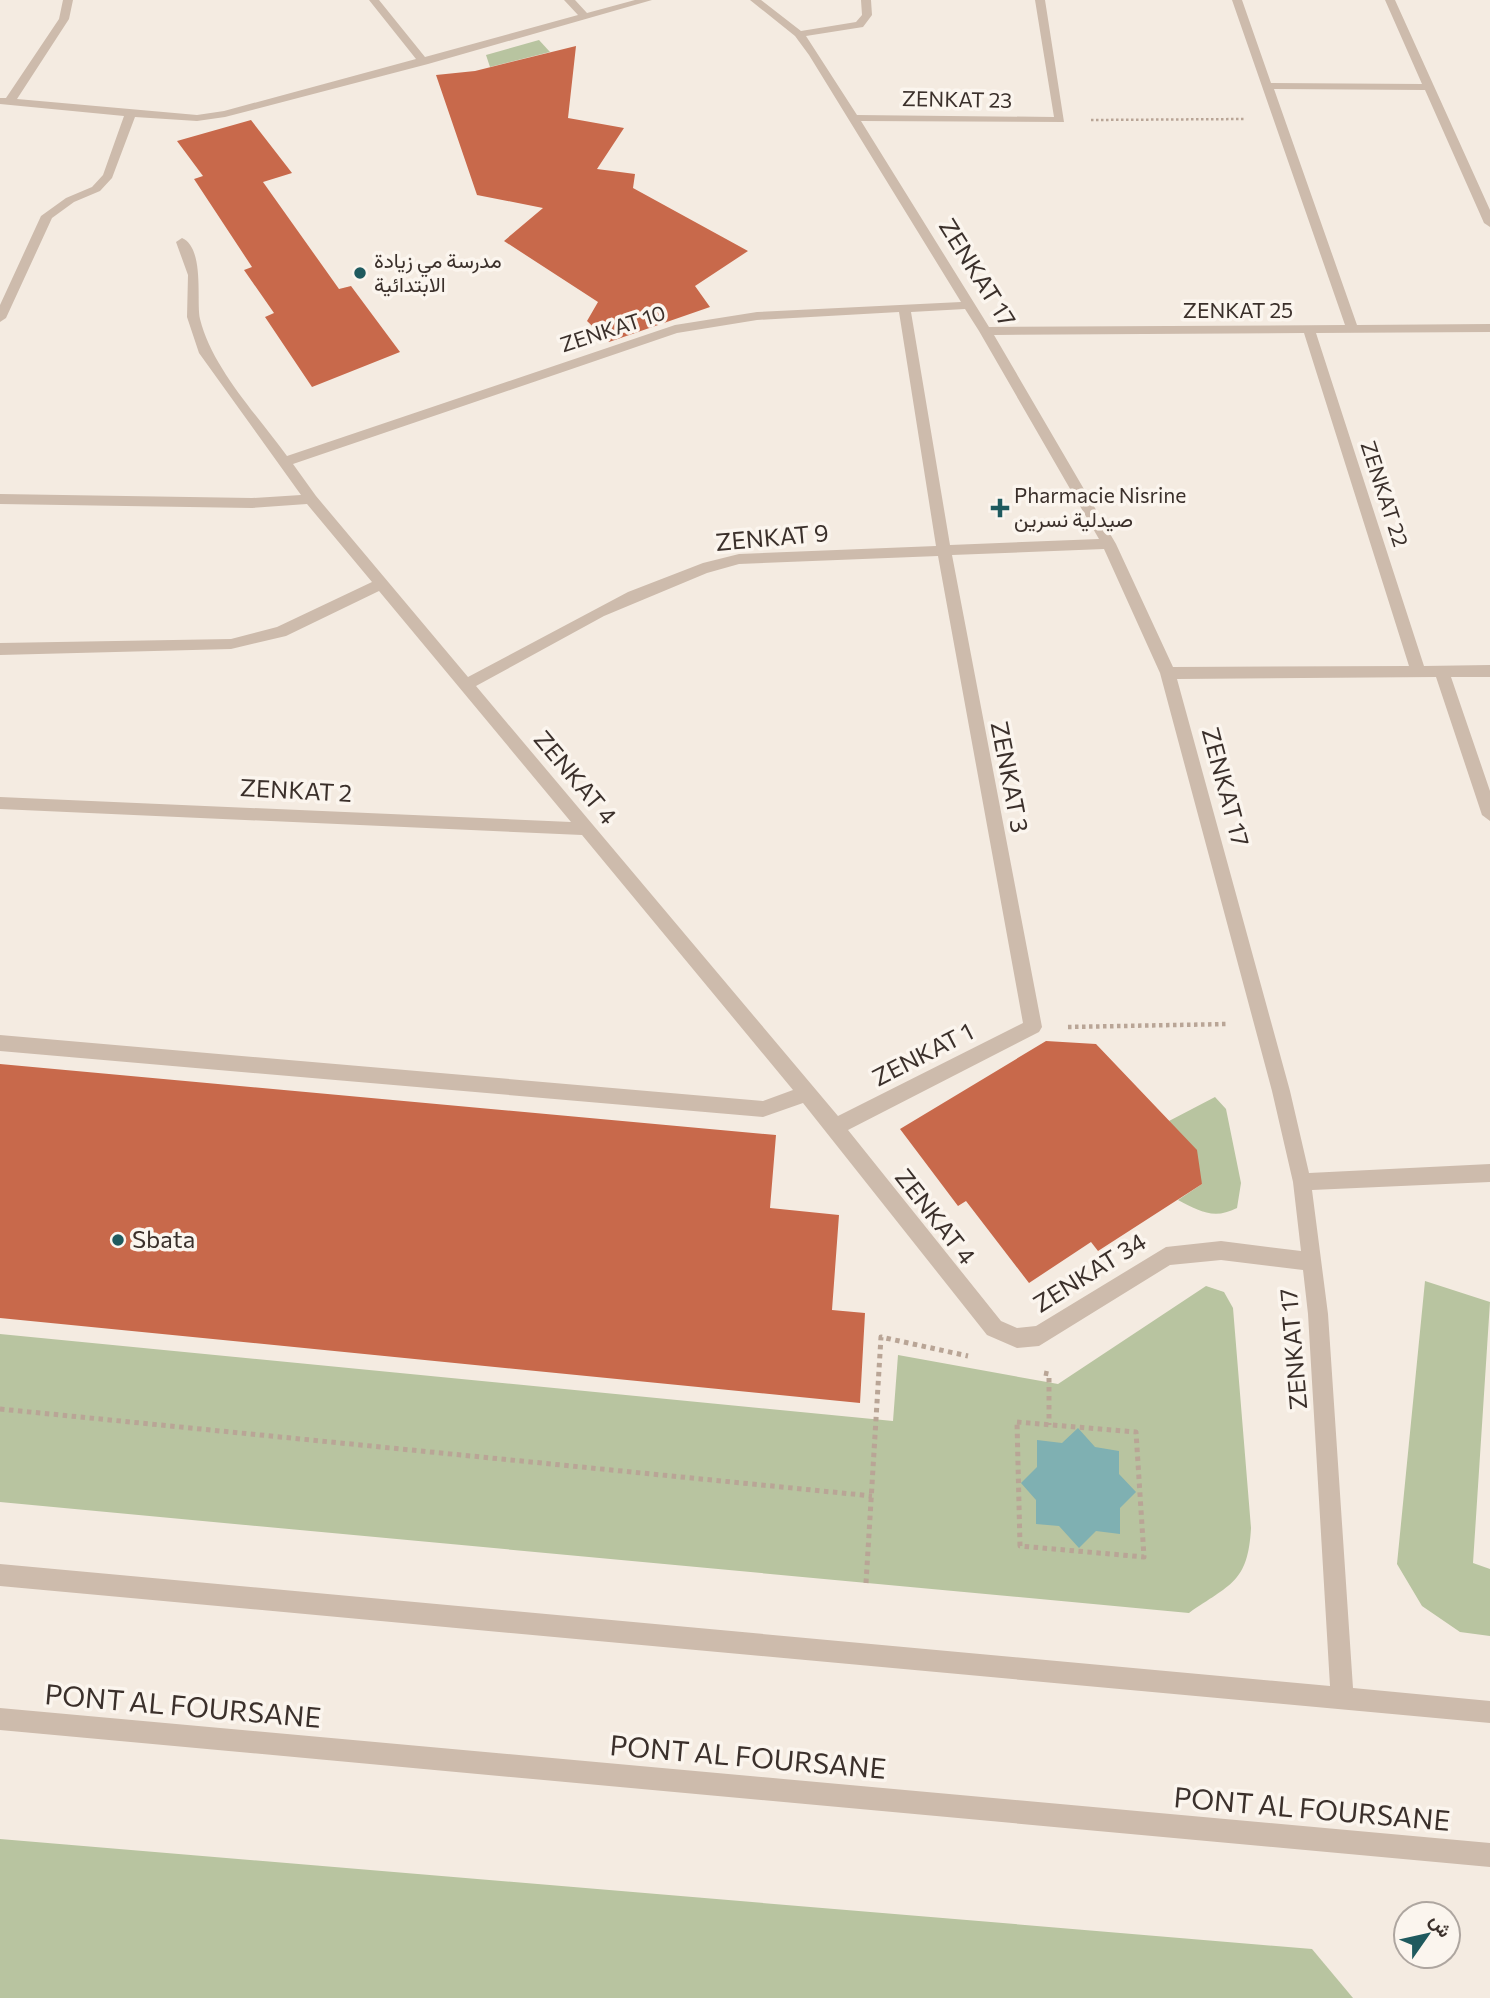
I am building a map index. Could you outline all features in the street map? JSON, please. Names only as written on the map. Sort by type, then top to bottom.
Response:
[{"type":"street","points":[[5,101],[64,19],[68,0]]},
{"type":"street","points":[[374,0],[424,62]]},
{"type":"street","points":[[569,0],[585,17]]},
{"type":"street","points":[[5,101],[197,118],[225,114],[647,0]]},
{"type":"street","name":"ZENKAT 17","points":[[755,0],[799,34],[985,331],[1109,544],[1168,673],[1264,1024],[1301,1182],[1318,1314],[1342,1699]]},
{"type":"street","points":[[799,34],[859,25],[867,15],[866,0]]},
{"type":"street","points":[[1040,0],[1060,120]]},
{"type":"street","points":[[1237,0],[1353,330]]},
{"type":"street","points":[[1390,0],[1490,223]]},
{"type":"street","points":[[1268,86],[1429,87]]},
{"type":"street","points":[[0,318],[47,216],[70,200],[96,189],[108,176],[131,113]]},
{"type":"street","name":"ZENKAT 23","points":[[853,118],[1060,120]]},
{"type":"street","name":"ZENKAT 4","points":[[182,242],[194,275],[193,317],[205,353],[284,462],[381,584],[589,829],[835,1127],[985,1319]]},
{"type":"street","name":"ZENKAT 10","points":[[284,462],[675,329],[757,316],[969,305]]},
{"type":"street","name":"ZENKAT 3","points":[[904,307],[944,550],[1033,1027]]},
{"type":"street","name":"ZENKAT 25","points":[[985,331],[1490,328]]},
{"type":"street","name":"ZENKAT 22","points":[[1309,330],[1418,670]]},
{"type":"street","points":[[0,499],[251,503],[312,499]]},
{"type":"street","name":"ZENKAT 9","points":[[466,685],[651,588],[701,567],[739,559],[1109,544]]},
{"type":"street","points":[[0,649],[231,644],[250,641],[281,632],[381,584]]},
{"type":"street","points":[[1441,670],[1490,815]]},
{"type":"street","points":[[1168,673],[1490,671]]},
{"type":"street","name":"ZENKAT 2","points":[[0,803],[589,829]]},
{"type":"street","name":"ZENKAT 1","points":[[835,1127],[1033,1027]]},
{"type":"street","points":[[0,1043],[763,1109],[807,1093]]},
{"type":"street","points":[[1301,1182],[1490,1174]]},
{"type":"street","name":"ZENKAT 34","points":[[985,1319],[1005,1335],[1017,1338],[1039,1336],[1166,1256],[1188,1251],[1210,1248],[1311,1262]]},
{"type":"street","points":[[0,1575],[1490,1712]]},
{"type":"street","name":"PONT AL FOURSANE","points":[[0,1719],[1490,1855]]},
{"type":"path","points":[[1060,120],[1279,119]]},
{"type":"path","points":[[1033,1027],[1264,1024]]},
{"type":"path","points":[[866,1583],[881,1337],[971,1356]]},
{"type":"path","points":[[1036,1371],[1049,1374],[1049,1425]]},
{"type":"path","points":[[0,1409],[872,1496]]},
{"type":"path","points":[[1017,1422],[1049,1425],[1136,1432],[1144,1557],[1020,1546],[1017,1422]]},
{"type":"green space","points":[[539,40],[550,52],[490,67],[486,55]]},
{"type":"green space","points":[[1215,1097],[1226,1109],[1241,1183],[1237,1208],[1214,1214],[1200,1211],[1178,1200],[1202,1184],[1169,1121]]},
{"type":"green space","points":[[1425,1281],[1490,1302],[1473,1563],[1490,1569],[1490,1636],[1460,1632],[1422,1606],[1397,1564]]},
{"type":"green space","points":[[1206,1286],[1224,1292],[1233,1308],[1251,1528],[1246,1560],[1241,1571],[1226,1588],[1189,1613],[0,1502],[0,1334],[893,1421],[898,1355],[1058,1384]]},
{"type":"green space","points":[[0,1839],[1312,1949],[1353,1998],[0,1998]]},
{"type":"water","points":[[1078,1428],[1095,1447],[1119,1451],[1119,1474],[1136,1492],[1120,1508],[1120,1534],[1096,1531],[1079,1548],[1059,1526],[1036,1524],[1036,1500],[1021,1483],[1037,1467],[1037,1440],[1062,1443]]},
{"type":"building","points":[[576,46],[568,118],[624,128],[597,169],[635,174],[633,188],[748,251],[695,286],[710,307],[609,342],[587,321],[598,302],[504,241],[543,208],[477,195],[436,75],[475,71]]},
{"type":"building","points":[[251,120],[292,173],[263,182],[339,289],[351,286],[400,352],[312,387],[265,317],[274,313],[244,270],[252,267],[194,179],[203,176],[177,141]]},
{"type":"building","points":[[1046,1041],[1096,1044],[1197,1150],[1202,1184],[1098,1251],[1091,1242],[1029,1283],[966,1201],[958,1206],[900,1129]]},
{"type":"building","name":"Sbata","points":[[0,1064],[776,1135],[770,1208],[839,1215],[832,1310],[865,1313],[860,1403],[0,1318]]},
{"type":"place","name":"مدرسة مي زيادة الابتدائية","points":[[360,273]]},
{"type":"place","name":"Pharmacie Nisrine صيدلية نسرين","points":[[1000,508]]},
{"type":"place","name":"Sbata","points":[[118,1240]]}]
